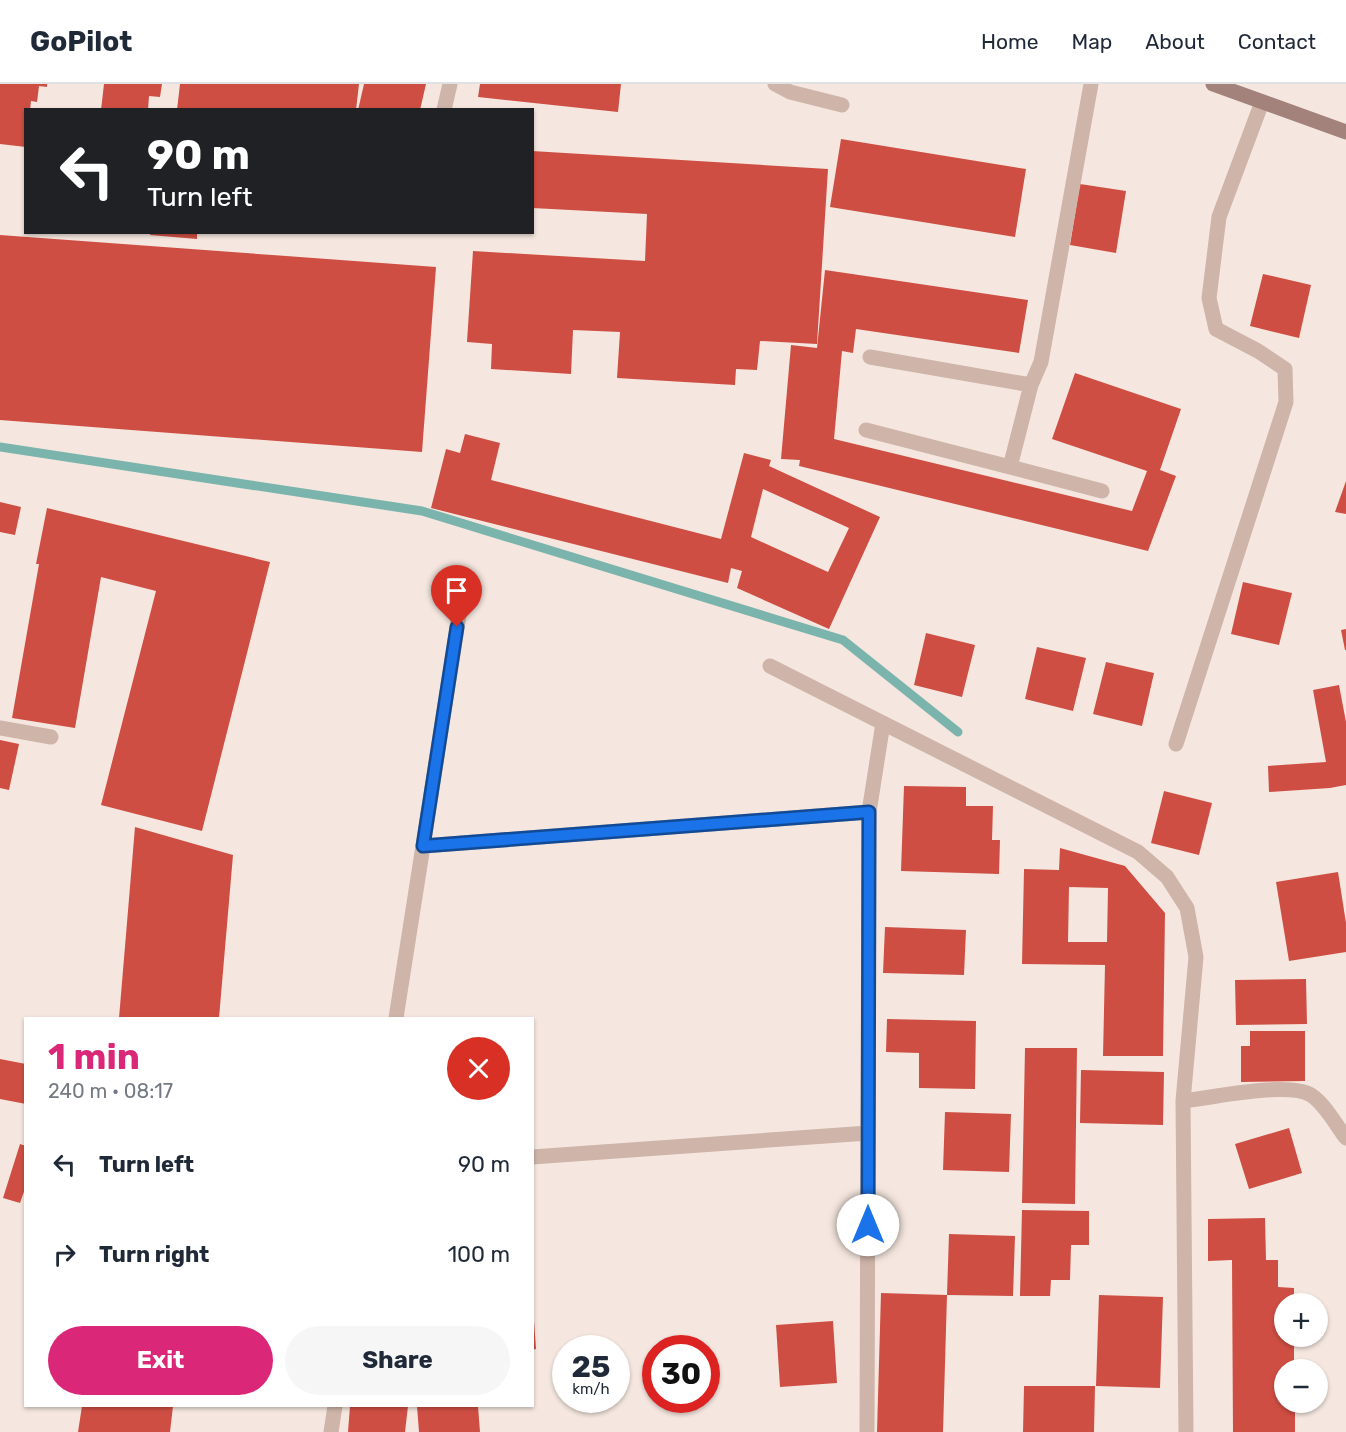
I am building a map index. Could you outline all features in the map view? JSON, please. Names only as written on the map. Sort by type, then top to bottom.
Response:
[{"type":"main road","points":[[1213,84],[1346,132]]},
{"type":"street","points":[[444,108],[450,84]]},
{"type":"street","points":[[775,84],[790,92],[842,105]]},
{"type":"street","points":[[1010,467],[1031,385],[1041,362],[1091,84]]},
{"type":"street","points":[[1176,744],[1286,402],[1285,369],[1258,351],[1216,329],[1209,298],[1219,217],[1262,102]]},
{"type":"street","points":[[870,357],[1031,385]]},
{"type":"street","points":[[866,430],[1102,491]]},
{"type":"street","points":[[396,1017],[464,583]]},
{"type":"street","points":[[770,666],[1138,852],[1167,877],[1187,908],[1196,957],[1183,1101],[1186,1432]]},
{"type":"street","points":[[867,1432],[869,812],[883,723]]},
{"type":"street","points":[[0,728],[51,737]]},
{"type":"street","points":[[423,846],[869,812]]},
{"type":"street","points":[[1183,1101],[1276,1089],[1295,1090],[1311,1095],[1346,1138]]},
{"type":"street","points":[[534,1157],[868,1133]]},
{"type":"street","points":[[331,1432],[335,1407]]},
{"type":"building","points":[[0,84],[47,84],[47,87],[39,86],[37,102],[31,101],[30,108],[24,108],[24,147],[0,144]]},
{"type":"building","points":[[104,84],[162,84],[160,97],[149,96],[148,108],[101,108]]},
{"type":"building","points":[[180,84],[359,84],[356,108],[177,108]]},
{"type":"building","points":[[364,84],[426,84],[420,108],[358,108]]},
{"type":"building","points":[[480,84],[621,84],[618,112],[478,97]]},
{"type":"building","points":[[841,139],[1026,169],[1015,237],[830,207]]},
{"type":"building","points":[[534,151],[828,169],[817,344],[760,341],[757,370],[736,369],[735,385],[617,378],[620,332],[573,330],[571,374],[491,369],[492,344],[467,342],[473,251],[645,261],[647,214],[534,208]]},
{"type":"building","points":[[1080,184],[1126,191],[1116,253],[1070,245]]},
{"type":"building","points":[[197,234],[197,239],[150,235]]},
{"type":"building","points":[[0,235],[436,267],[422,452],[0,420]]},
{"type":"building","points":[[825,270],[1028,300],[1019,353],[856,329],[853,353],[842,351],[834,439],[1132,511],[1147,471],[1052,439],[1075,373],[1181,409],[1160,470],[1176,476],[1148,551],[799,466],[800,460],[781,459],[791,345],[817,348]]},
{"type":"building","points":[[1263,274],[1311,285],[1299,338],[1250,326]]},
{"type":"building","points":[[465,434],[500,443],[491,480],[721,539],[744,453],[771,460],[769,466],[880,517],[829,629],[737,588],[742,571],[731,568],[728,583],[431,508],[446,449],[460,453]],"holes":[[[763,489],[849,528],[828,572],[751,537]]]},
{"type":"building","points":[[1346,481],[1346,514],[1335,512]]},
{"type":"building","points":[[0,502],[21,507],[15,535],[0,532]]},
{"type":"building","points":[[47,508],[270,562],[202,831],[101,805],[156,591],[101,577],[75,728],[12,718]]},
{"type":"building","points":[[1243,582],[1292,593],[1279,645],[1231,634]]},
{"type":"building","points":[[1346,629],[1346,650],[1345,650],[1341,630]]},
{"type":"building","points":[[926,633],[975,645],[962,697],[914,685]]},
{"type":"building","points":[[1037,647],[1086,658],[1073,711],[1025,699]]},
{"type":"building","points":[[1106,662],[1154,673],[1142,726],[1093,714]]},
{"type":"building","points":[[1339,685],[1346,722],[1346,785],[1269,792],[1268,766],[1326,762],[1313,690]]},
{"type":"building","points":[[0,740],[19,744],[9,790],[0,788]]},
{"type":"building","points":[[904,786],[966,787],[966,806],[993,806],[992,840],[1000,840],[999,874],[901,871]]},
{"type":"building","points":[[1164,791],[1212,803],[1199,855],[1151,843]]},
{"type":"building","points":[[135,827],[233,855],[219,1017],[119,1017]]},
{"type":"building","points":[[1060,848],[1125,866],[1165,913],[1163,1056],[1103,1056],[1105,965],[1022,964],[1024,869],[1059,870]],"holes":[[[1069,887],[1108,888],[1107,942],[1068,942]]]},
{"type":"building","points":[[1338,872],[1346,923],[1346,952],[1289,961],[1276,882]]},
{"type":"building","points":[[885,927],[966,930],[964,975],[883,973]]},
{"type":"building","points":[[1306,979],[1307,1024],[1236,1025],[1235,980]]},
{"type":"building","points":[[887,1019],[976,1021],[975,1089],[919,1088],[919,1053],[886,1052]]},
{"type":"building","points":[[1250,1031],[1305,1031],[1305,1081],[1241,1082],[1241,1046],[1250,1046]]},
{"type":"building","points":[[1025,1048],[1077,1048],[1075,1204],[1022,1203]]},
{"type":"building","points":[[0,1059],[24,1064],[24,1104],[0,1099]]},
{"type":"building","points":[[1081,1070],[1164,1072],[1163,1125],[1080,1123]]},
{"type":"building","points":[[945,1112],[1011,1114],[1009,1172],[943,1170]]},
{"type":"building","points":[[1289,1128],[1302,1173],[1249,1189],[1235,1144]]},
{"type":"building","points":[[20,1144],[24,1145],[24,1192],[20,1203],[3,1198]]},
{"type":"building","points":[[1022,1210],[1089,1211],[1089,1245],[1071,1245],[1070,1280],[1051,1280],[1050,1296],[1020,1296]]},
{"type":"building","points":[[1265,1218],[1266,1260],[1278,1260],[1278,1287],[1294,1288],[1294,1293],[1274,1293],[1274,1347],[1294,1347],[1294,1359],[1274,1359],[1274,1413],[1295,1413],[1295,1432],[1233,1432],[1232,1260],[1208,1261],[1208,1219]]},
{"type":"building","points":[[949,1234],[1015,1236],[1013,1296],[947,1295]]},
{"type":"building","points":[[881,1293],[947,1295],[943,1432],[877,1432]]},
{"type":"building","points":[[1099,1295],[1163,1297],[1160,1388],[1096,1386]]},
{"type":"building","points":[[534,1321],[536,1349],[534,1350]]},
{"type":"building","points":[[833,1321],[837,1383],[780,1387],[776,1325]]},
{"type":"building","points":[[1024,1386],[1095,1386],[1094,1432],[1023,1432]]},
{"type":"building","points":[[82,1407],[173,1407],[170,1432],[78,1432]]},
{"type":"building","points":[[350,1407],[408,1407],[405,1432],[348,1432]]},
{"type":"building","points":[[417,1407],[478,1407],[480,1432],[419,1432]]},
{"type":"waterway","points":[[0,447],[422,511],[843,640],[958,732]]},
{"type":"route","points":[[457,627],[423,846],[869,812],[868,1225]]}]
